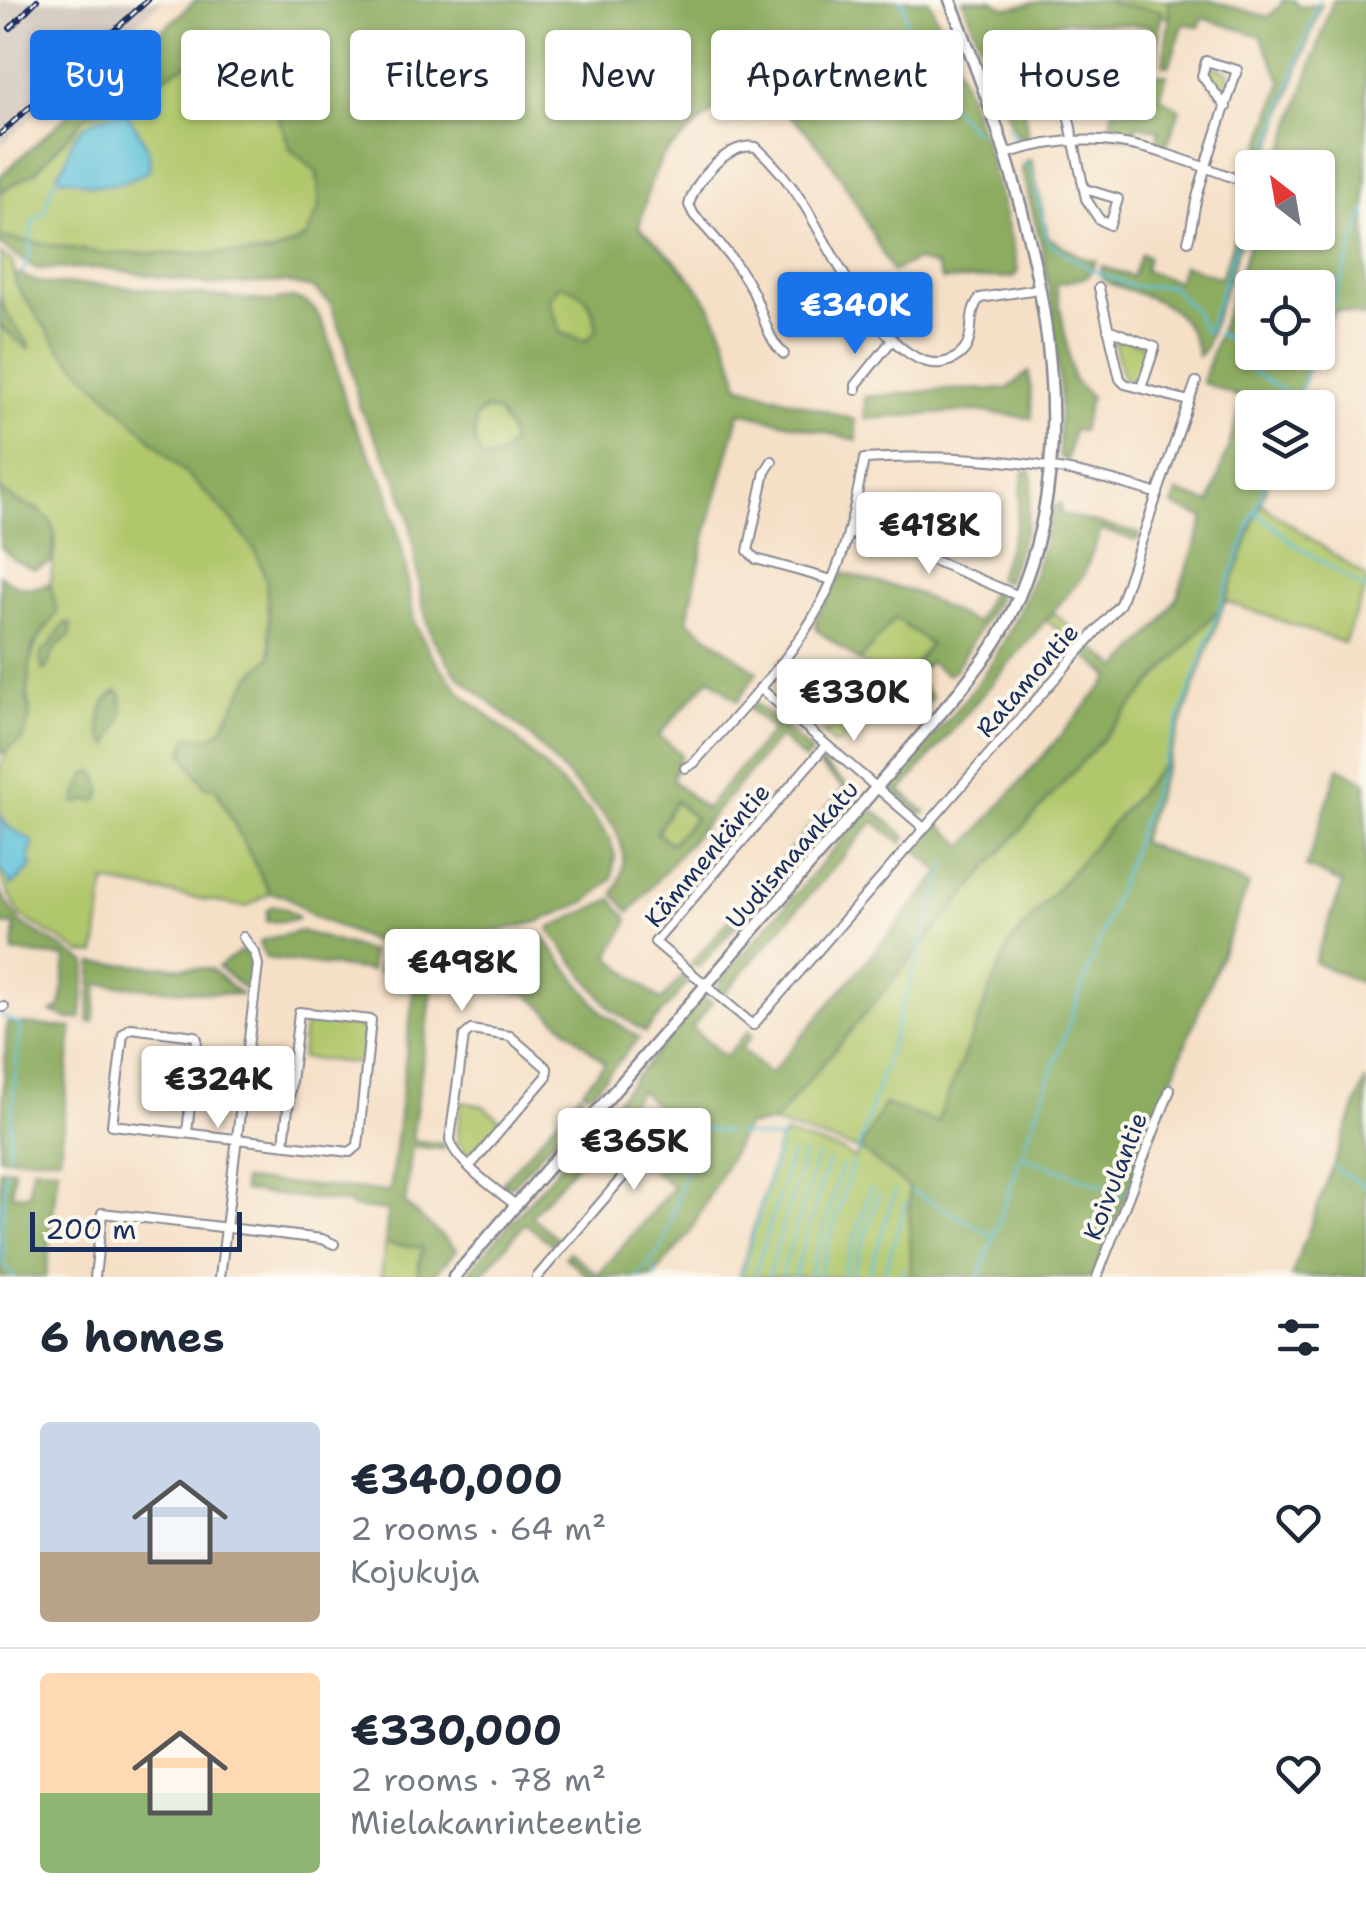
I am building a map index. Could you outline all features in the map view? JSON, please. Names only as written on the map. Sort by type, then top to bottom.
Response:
[{"type":"street","name":"Uudismaankatu","points":[[454,1277],[982,662],[1019,596],[1043,521],[1051,468],[1050,381],[1038,290],[1006,154],[950,0]]},
{"type":"street","points":[[1188,241],[1205,168],[1226,107],[1237,70],[1206,61],[1202,76],[1226,107]]},
{"type":"street","points":[[1069,120],[1084,188],[1091,209],[1110,225],[1118,199],[1084,188]]},
{"type":"street","points":[[1006,154],[1073,138],[1131,143],[1235,179]]},
{"type":"street","points":[[784,354],[774,345],[754,294],[737,265],[690,206],[698,184],[714,166],[752,144],[788,181],[848,286],[893,338],[928,362],[951,361],[962,353],[971,339],[977,300],[988,295],[1038,290]]},
{"type":"street","points":[[1099,288],[1120,379],[1189,402]]},
{"type":"street","points":[[1108,329],[1155,347],[1142,388]]},
{"type":"street","points":[[856,390],[893,338]]},
{"type":"street","name":"Ratamontie","points":[[705,985],[752,1025],[1120,604],[1196,382]]},
{"type":"street","points":[[685,768],[694,763],[760,688],[808,626],[832,580],[848,533],[864,459],[968,456],[1051,468],[1158,494]]},
{"type":"street","points":[[772,462],[765,472],[748,551],[756,559],[832,580]]},
{"type":"street","points":[[848,533],[902,546],[1019,596]]},
{"type":"street","points":[[760,688],[924,828]]},
{"type":"street","name":"Kämmenkäntie","points":[[705,985],[655,942],[826,745]]},
{"type":"street","points":[[220,1277],[258,965],[255,953],[243,937]]},
{"type":"street","points":[[186,1133],[197,1039],[131,1028],[123,1034],[112,1124],[186,1133],[236,1139],[284,1143],[350,1152],[358,1146],[371,1020],[300,1012],[284,1143]]},
{"type":"street","points":[[470,1166],[546,1076],[547,1068],[510,1036],[470,1030],[464,1036],[450,1138],[454,1152],[470,1166],[517,1206]]},
{"type":"street","name":"Koivulantie","points":[[1097,1277],[1170,1090]]},
{"type":"street","points":[[537,1277],[641,1156],[637,1144],[598,1110]]},
{"type":"street","points":[[95,1277],[102,1213],[322,1239],[334,1244]]},
{"type":"shaded area","points":[[0,0],[163,0],[130,30],[30,30],[30,119],[0,146]]},
{"type":"green space","points":[[196,0],[929,0],[942,30],[711,30],[711,113],[663,155],[650,184],[639,227],[676,262],[704,297],[725,336],[739,385],[855,420],[857,440],[740,412],[687,620],[757,672],[738,701],[710,678],[659,735],[681,754],[672,780],[705,809],[773,730],[749,709],[754,702],[812,752],[805,760],[779,737],[630,912],[614,894],[623,860],[614,826],[527,733],[456,674],[433,639],[422,603],[409,515],[397,479],[360,408],[346,344],[330,303],[313,288],[284,282],[212,285],[103,268],[37,269],[0,245],[0,237],[101,253],[271,254],[306,238],[320,207],[317,172],[291,150],[280,120],[330,120],[330,30],[181,30],[181,67],[161,79],[161,31]],"holes":[[[559,285],[576,290],[590,305],[597,329],[586,341],[561,333],[549,300]],[[486,409],[498,413],[509,431],[511,445],[499,457],[482,459],[474,440],[476,417]],[[675,801],[695,818],[670,844],[657,833]]]},
{"type":"green space","points":[[963,0],[991,0],[1007,8],[1049,0],[1111,0],[1112,4],[1162,10],[1156,57],[1156,30],[1151,30],[1151,26],[1064,21],[1025,30],[983,30],[983,52]]},
{"type":"green space","points":[[1102,0],[1185,0],[1172,17],[1101,10]]},
{"type":"green space","points":[[1168,0],[1209,0],[1268,17],[1282,0],[1294,0],[1299,7],[1321,5],[1270,150],[1260,150],[1282,82],[1261,36],[1203,18],[1199,27],[1184,23],[1169,66],[1163,65]]},
{"type":"green space","points":[[1333,0],[1366,0],[1366,317],[1335,312],[1335,270],[1240,270],[1247,250],[1335,250],[1335,150],[1284,150]]},
{"type":"green space","points":[[181,67],[181,120],[280,120],[291,150],[317,172],[320,207],[306,238],[271,254],[101,253],[0,237],[0,192],[35,172],[82,120],[161,120],[161,79]]},
{"type":"green space","points":[[1207,68],[1230,72],[1225,94],[1209,80]]},
{"type":"green space","points":[[1156,74],[1167,75],[1160,97],[1180,110],[1166,147],[1156,144],[1159,130],[1137,125],[1132,138],[1110,135],[1112,120],[1156,120]]},
{"type":"green space","points":[[963,82],[1001,201],[1018,270],[1014,277],[942,280],[936,266],[916,260],[892,272],[837,172],[794,120],[963,120]]},
{"type":"green space","points":[[62,120],[82,120],[35,172],[0,192],[0,176]]},
{"type":"green space","points":[[1009,120],[1025,120],[1029,141],[1019,137]]},
{"type":"green space","points":[[1031,159],[1048,237],[1083,258],[1096,261],[1087,277],[1056,284],[1073,380],[1090,397],[1082,431],[1073,430],[1067,460],[1061,459],[1059,452],[1060,392],[1052,312],[1041,243],[1022,170],[1023,164]]},
{"type":"green space","points":[[1235,236],[1238,250],[1204,350],[1198,356],[1186,324],[1177,314],[1101,276],[1102,266],[1132,277],[1141,254],[1148,257],[1144,271],[1177,281],[1183,265],[1221,278]]},
{"type":"green space","points":[[0,253],[13,262],[16,285],[228,513],[256,552],[266,579],[271,657],[251,676],[220,732],[210,737],[189,738],[270,893],[246,907],[105,882],[96,954],[81,953],[21,916],[0,878],[0,765],[30,708],[27,683],[36,645],[57,613],[50,583],[56,539],[38,509],[9,498],[0,489]]},
{"type":"green space","points":[[15,275],[50,284],[104,285],[269,301],[293,298],[316,311],[328,335],[348,412],[388,490],[414,622],[432,656],[461,693],[516,739],[590,812],[609,837],[615,855],[612,879],[588,901],[538,922],[401,950],[313,916],[286,896],[270,893],[216,788],[205,787],[183,753],[188,737],[210,737],[220,732],[251,676],[271,657],[266,579],[256,552],[228,515],[60,349],[16,285]]},
{"type":"green space","points":[[559,284],[576,290],[590,305],[597,330],[586,341],[561,333],[549,300]]},
{"type":"green space","points":[[1235,286],[1235,370],[1308,370],[1301,390],[1235,390],[1235,395],[1202,382]]},
{"type":"green space","points":[[0,296],[6,313],[30,346],[29,350],[0,325]]},
{"type":"green space","points":[[1120,337],[1148,351],[1137,383],[1123,378],[1114,342]]},
{"type":"green space","points":[[1029,372],[1032,418],[974,411],[865,419],[865,397],[1007,389]]},
{"type":"green space","points":[[486,409],[498,412],[509,431],[511,445],[499,457],[481,459],[474,440],[476,417]]},
{"type":"green space","points":[[1235,427],[1235,490],[1265,490],[1226,601],[994,860],[773,1123],[746,1126],[689,1234],[653,1277],[589,1277],[565,1257],[569,1252],[598,1275],[673,1187],[645,1163],[654,1153],[669,1166],[693,1138],[640,1091],[616,1118],[609,1109],[704,998],[712,1002],[692,1028],[725,1057],[748,1031],[752,1036],[741,1049],[770,1074],[941,873],[915,849],[937,822],[965,846],[1111,677],[1084,654],[1091,646],[1119,668],[1161,623],[1177,597],[1205,518],[1173,506],[1177,492],[1210,503]]},
{"type":"green space","points":[[1024,471],[1031,472],[1033,478],[1026,528],[1006,582],[997,578],[1015,529]]},
{"type":"green space","points":[[0,489],[50,520],[54,529],[51,562],[34,569],[13,559],[0,546]]},
{"type":"green space","points":[[1260,503],[1366,577],[1366,588],[1344,643],[1225,601]]},
{"type":"green space","points":[[1061,504],[1060,514],[1140,534],[1137,540],[1101,530],[1083,576],[901,791],[926,812],[920,815],[891,789],[893,782],[963,702],[999,650],[1032,580],[1053,506]]},
{"type":"green space","points":[[842,573],[914,592],[975,623],[992,590],[998,598],[954,671],[948,675],[929,662],[916,678],[932,697],[919,713],[905,721],[899,713],[906,705],[895,696],[895,690],[930,644],[895,618],[859,661],[817,630],[815,620]]},
{"type":"green space","points":[[0,575],[24,587],[50,583],[57,613],[32,647],[27,698],[30,718],[22,740],[0,754]]},
{"type":"green space","points":[[1225,601],[1169,757],[1009,945],[937,1123],[884,1105],[909,1188],[911,1277],[739,1277],[780,1140],[786,1134],[842,1151],[855,1159],[860,1150],[773,1123],[994,860]]},
{"type":"green space","points":[[1053,612],[1082,637],[1075,645],[1046,620]]},
{"type":"green space","points":[[895,618],[931,644],[895,690],[859,661]]},
{"type":"green space","points":[[65,623],[71,624],[70,636],[58,645],[43,671],[42,651]]},
{"type":"green space","points":[[880,683],[906,705],[897,716],[870,694]]},
{"type":"green space","points":[[117,691],[121,694],[122,719],[109,746],[101,733],[101,717],[106,702]]},
{"type":"green space","points":[[843,705],[860,720],[840,743],[833,744],[821,731],[826,733],[845,711]]},
{"type":"green space","points":[[1169,757],[1140,842],[1249,885],[1093,1277],[911,1277],[909,1188],[860,1149],[884,1104],[937,1122],[1009,945]]},
{"type":"green space","points":[[818,765],[851,788],[851,794],[699,967],[690,965],[844,788]]},
{"type":"green space","points":[[1339,767],[1366,782],[1366,985],[1314,962],[1343,884],[1306,867]]},
{"type":"green space","points":[[91,771],[101,784],[101,794],[97,801],[78,804],[75,802],[84,777]]},
{"type":"green space","points":[[674,801],[695,818],[670,844],[657,833]]},
{"type":"green space","points":[[873,810],[903,834],[906,838],[902,844],[874,821],[723,995],[718,990],[720,981],[866,812]]},
{"type":"green space","points":[[0,892],[21,923],[87,963],[81,1019],[68,1019],[52,1012],[61,1007],[66,957],[13,952],[15,925],[0,924]]},
{"type":"green space","points":[[612,899],[628,919],[610,957],[661,1001],[683,975],[687,984],[645,1032],[611,1009],[550,931]]},
{"type":"green space","points":[[272,906],[283,907],[298,917],[267,922],[267,910]]},
{"type":"green space","points":[[301,931],[371,952],[371,971],[266,958],[259,944],[262,940]]},
{"type":"green space","points":[[537,934],[603,1013],[639,1038],[594,1090],[587,1093],[583,1090],[605,1063],[528,994],[469,984],[472,948]]},
{"type":"green space","points":[[244,949],[251,963],[250,988],[243,988],[218,967]]},
{"type":"green space","points":[[465,949],[461,984],[433,983],[412,1140],[443,1144],[443,1149],[412,1146],[405,1204],[457,1249],[432,1277],[417,1277],[422,1248],[385,1244],[388,1211],[243,1191],[243,1180],[390,1192],[415,978],[378,972],[380,959]]},
{"type":"green space","points":[[93,963],[211,969],[241,995],[98,984],[94,1022],[88,1022]]},
{"type":"green space","points":[[308,1021],[360,1026],[364,1033],[361,1064],[301,1058],[304,1025]]},
{"type":"green space","points":[[7,1023],[72,1028],[60,1157],[0,1157]]},
{"type":"green space","points":[[1366,1079],[1366,1277],[1291,1277]]},
{"type":"green space","points":[[580,1093],[584,1103],[513,1185],[502,1183]]},
{"type":"green space","points":[[461,1102],[484,1106],[501,1121],[471,1155],[457,1142]]},
{"type":"green space","points":[[602,1125],[608,1128],[531,1216],[560,1241],[555,1247],[525,1223],[480,1277],[464,1277],[589,1132]]},
{"type":"green space","points":[[32,1167],[58,1168],[46,1277],[0,1277],[0,1169],[14,1168],[12,1194],[29,1195]]},
{"type":"green space","points":[[385,1244],[422,1248],[417,1277],[381,1277]]},
{"type":"water","points":[[96,120],[131,120],[146,146],[149,170],[108,185],[59,178],[58,171],[66,162],[72,141]]},
{"type":"water","points":[[0,814],[7,826],[33,845],[29,856],[32,867],[12,886],[0,869]]},
{"type":"waterway","points":[[900,0],[904,4],[912,59],[973,131],[980,132]]},
{"type":"waterway","points":[[1268,150],[1319,0]]},
{"type":"waterway","points":[[1007,125],[1017,142]]},
{"type":"waterway","points":[[1024,162],[1032,171],[1048,242],[1092,270],[1134,287],[1171,286],[1196,313],[1207,332]]},
{"type":"waterway","points":[[22,274],[30,252],[32,221],[44,213],[53,182],[59,178]]},
{"type":"waterway","points":[[1335,297],[1366,210]]},
{"type":"waterway","points":[[1208,330],[1235,248]]},
{"type":"waterway","points":[[1216,333],[1227,338],[1246,368],[1282,390]]},
{"type":"waterway","points":[[1300,390],[1308,370]]},
{"type":"waterway","points":[[1263,490],[1255,511],[1296,545],[1365,589]]},
{"type":"waterway","points":[[1021,1156],[1255,511]]},
{"type":"waterway","points":[[857,1153],[947,862]]},
{"type":"waterway","points":[[0,1015],[20,1025],[8,1155]]},
{"type":"waterway","points":[[637,1277],[662,1248],[698,1128],[726,1132]]},
{"type":"waterway","points":[[736,1133],[779,1140]]},
{"type":"waterway","points":[[741,1277],[782,1136]]},
{"type":"waterway","points":[[754,1277],[791,1153]]},
{"type":"waterway","points":[[768,1277],[804,1154]]},
{"type":"waterway","points":[[781,1277],[817,1156]]},
{"type":"waterway","points":[[994,1236],[1021,1156],[1124,1193]]},
{"type":"waterway","points":[[794,1277],[828,1162]]},
{"type":"waterway","points":[[818,1277],[853,1162]]},
{"type":"waterway","points":[[809,1277],[842,1165]]},
{"type":"waterway","points":[[1334,1168],[1366,1187]]},
{"type":"waterway","points":[[6,1169],[3,1264],[14,1277]]},
{"type":"waterway","points":[[842,1277],[871,1188]]},
{"type":"waterway","points":[[868,1277],[895,1191]]},
{"type":"waterway","points":[[911,1191],[994,1236],[979,1277]]},
{"type":"waterway","points":[[851,1277],[879,1194]]},
{"type":"waterway","points":[[883,1277],[906,1202]]},
{"type":"waterway","points":[[900,1277],[903,1268]]},
{"type":"waterway","points":[[654,1277],[656,1269]]},
{"type":"railway","points":[[10,28],[37,0]]},
{"type":"railway","points":[[0,134],[148,0]]}]
